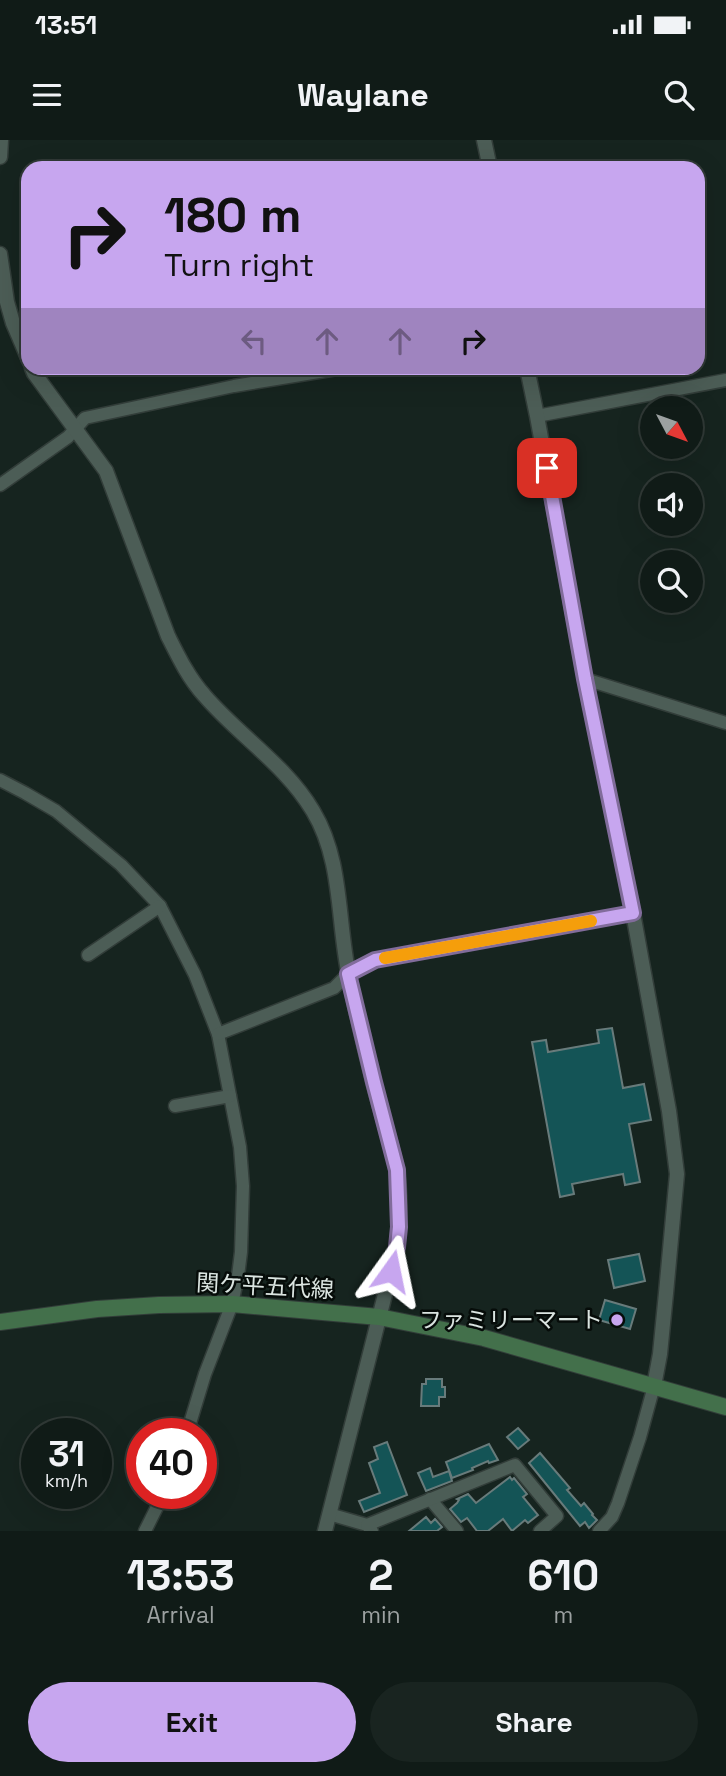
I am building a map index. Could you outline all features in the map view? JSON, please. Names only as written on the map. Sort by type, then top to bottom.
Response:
[{"type":"main road","name":"関ケ平五代線","points":[[0,1322],[97,1309],[232,1304],[379,1317],[484,1338],[726,1408]]},
{"type":"street","points":[[0,157],[1,140]]},
{"type":"street","points":[[484,140],[488,161]]},
{"type":"street","points":[[0,254],[3,304],[21,342]]},
{"type":"street","points":[[37,375],[106,471],[168,636],[180,661],[204,695],[296,788],[312,809],[334,863],[348,974],[397,1170],[399,1227],[397,1247],[325,1531]]},
{"type":"street","points":[[0,485],[68,437],[85,418],[234,386],[301,375]]},
{"type":"street","points":[[528,375],[585,679],[633,913],[667,1102],[677,1174],[660,1354],[654,1386],[618,1503],[612,1517],[599,1531]]},
{"type":"street","points":[[537,416],[726,380]]},
{"type":"street","points":[[585,679],[726,723]]},
{"type":"street","points":[[0,780],[56,811],[121,865],[160,906],[195,975],[218,1034],[240,1147],[243,1186],[239,1264],[232,1304],[192,1418]]},
{"type":"street","points":[[89,955],[160,906]]},
{"type":"street","points":[[218,1034],[334,988],[348,974],[375,960],[633,913]]},
{"type":"street","points":[[175,1106],[230,1096]]},
{"type":"street","points":[[329,1514],[369,1528],[430,1499],[515,1465],[557,1516],[540,1531]]},
{"type":"street","points":[[430,1499],[457,1531]]},
{"type":"street","points":[[145,1531],[156,1509]]},
{"type":"building","points":[[612,1028],[623,1088],[644,1084],[651,1120],[629,1124],[640,1182],[625,1185],[623,1174],[572,1184],[574,1194],[560,1197],[532,1042],[546,1040],[548,1052],[599,1043],[597,1030]]},
{"type":"building","points":[[639,1254],[645,1281],[614,1288],[608,1260]]},
{"type":"building","points":[[605,1300],[636,1309],[630,1329],[599,1320]]},
{"type":"building","points":[[426,1379],[442,1379],[445,1397],[439,1397],[439,1406],[421,1406],[422,1384],[426,1384]]},
{"type":"building","points":[[518,1428],[529,1440],[518,1449],[507,1437]]},
{"type":"building","points":[[387,1442],[407,1495],[364,1512],[359,1501],[380,1493],[369,1463],[378,1459],[374,1447]]},
{"type":"building","points":[[489,1444],[498,1460],[488,1461],[452,1478],[446,1462]]},
{"type":"building","points":[[540,1453],[570,1488],[567,1490],[581,1506],[584,1503],[597,1520],[589,1528],[585,1522],[580,1526],[529,1463]]},
{"type":"building","points":[[430,1468],[433,1477],[449,1471],[452,1481],[426,1491],[418,1473]]},
{"type":"building","points":[[510,1477],[512,1480],[514,1478],[527,1494],[523,1497],[538,1515],[528,1523],[525,1520],[512,1531],[503,1519],[488,1531],[477,1531],[467,1518],[461,1522],[450,1509],[457,1503],[457,1499],[468,1494],[476,1503]]},
{"type":"building","points":[[426,1517],[431,1523],[435,1519],[442,1527],[437,1531],[409,1531]]},
{"type":"slow traffic","points":[[385,958],[591,921]]},
{"type":"place","name":"ファミリーマート","points":[[617,1320]]},
{"type":"route","points":[[391,1271],[399,1227],[397,1170],[348,974],[375,960],[633,913],[585,679],[547,468]]}]
